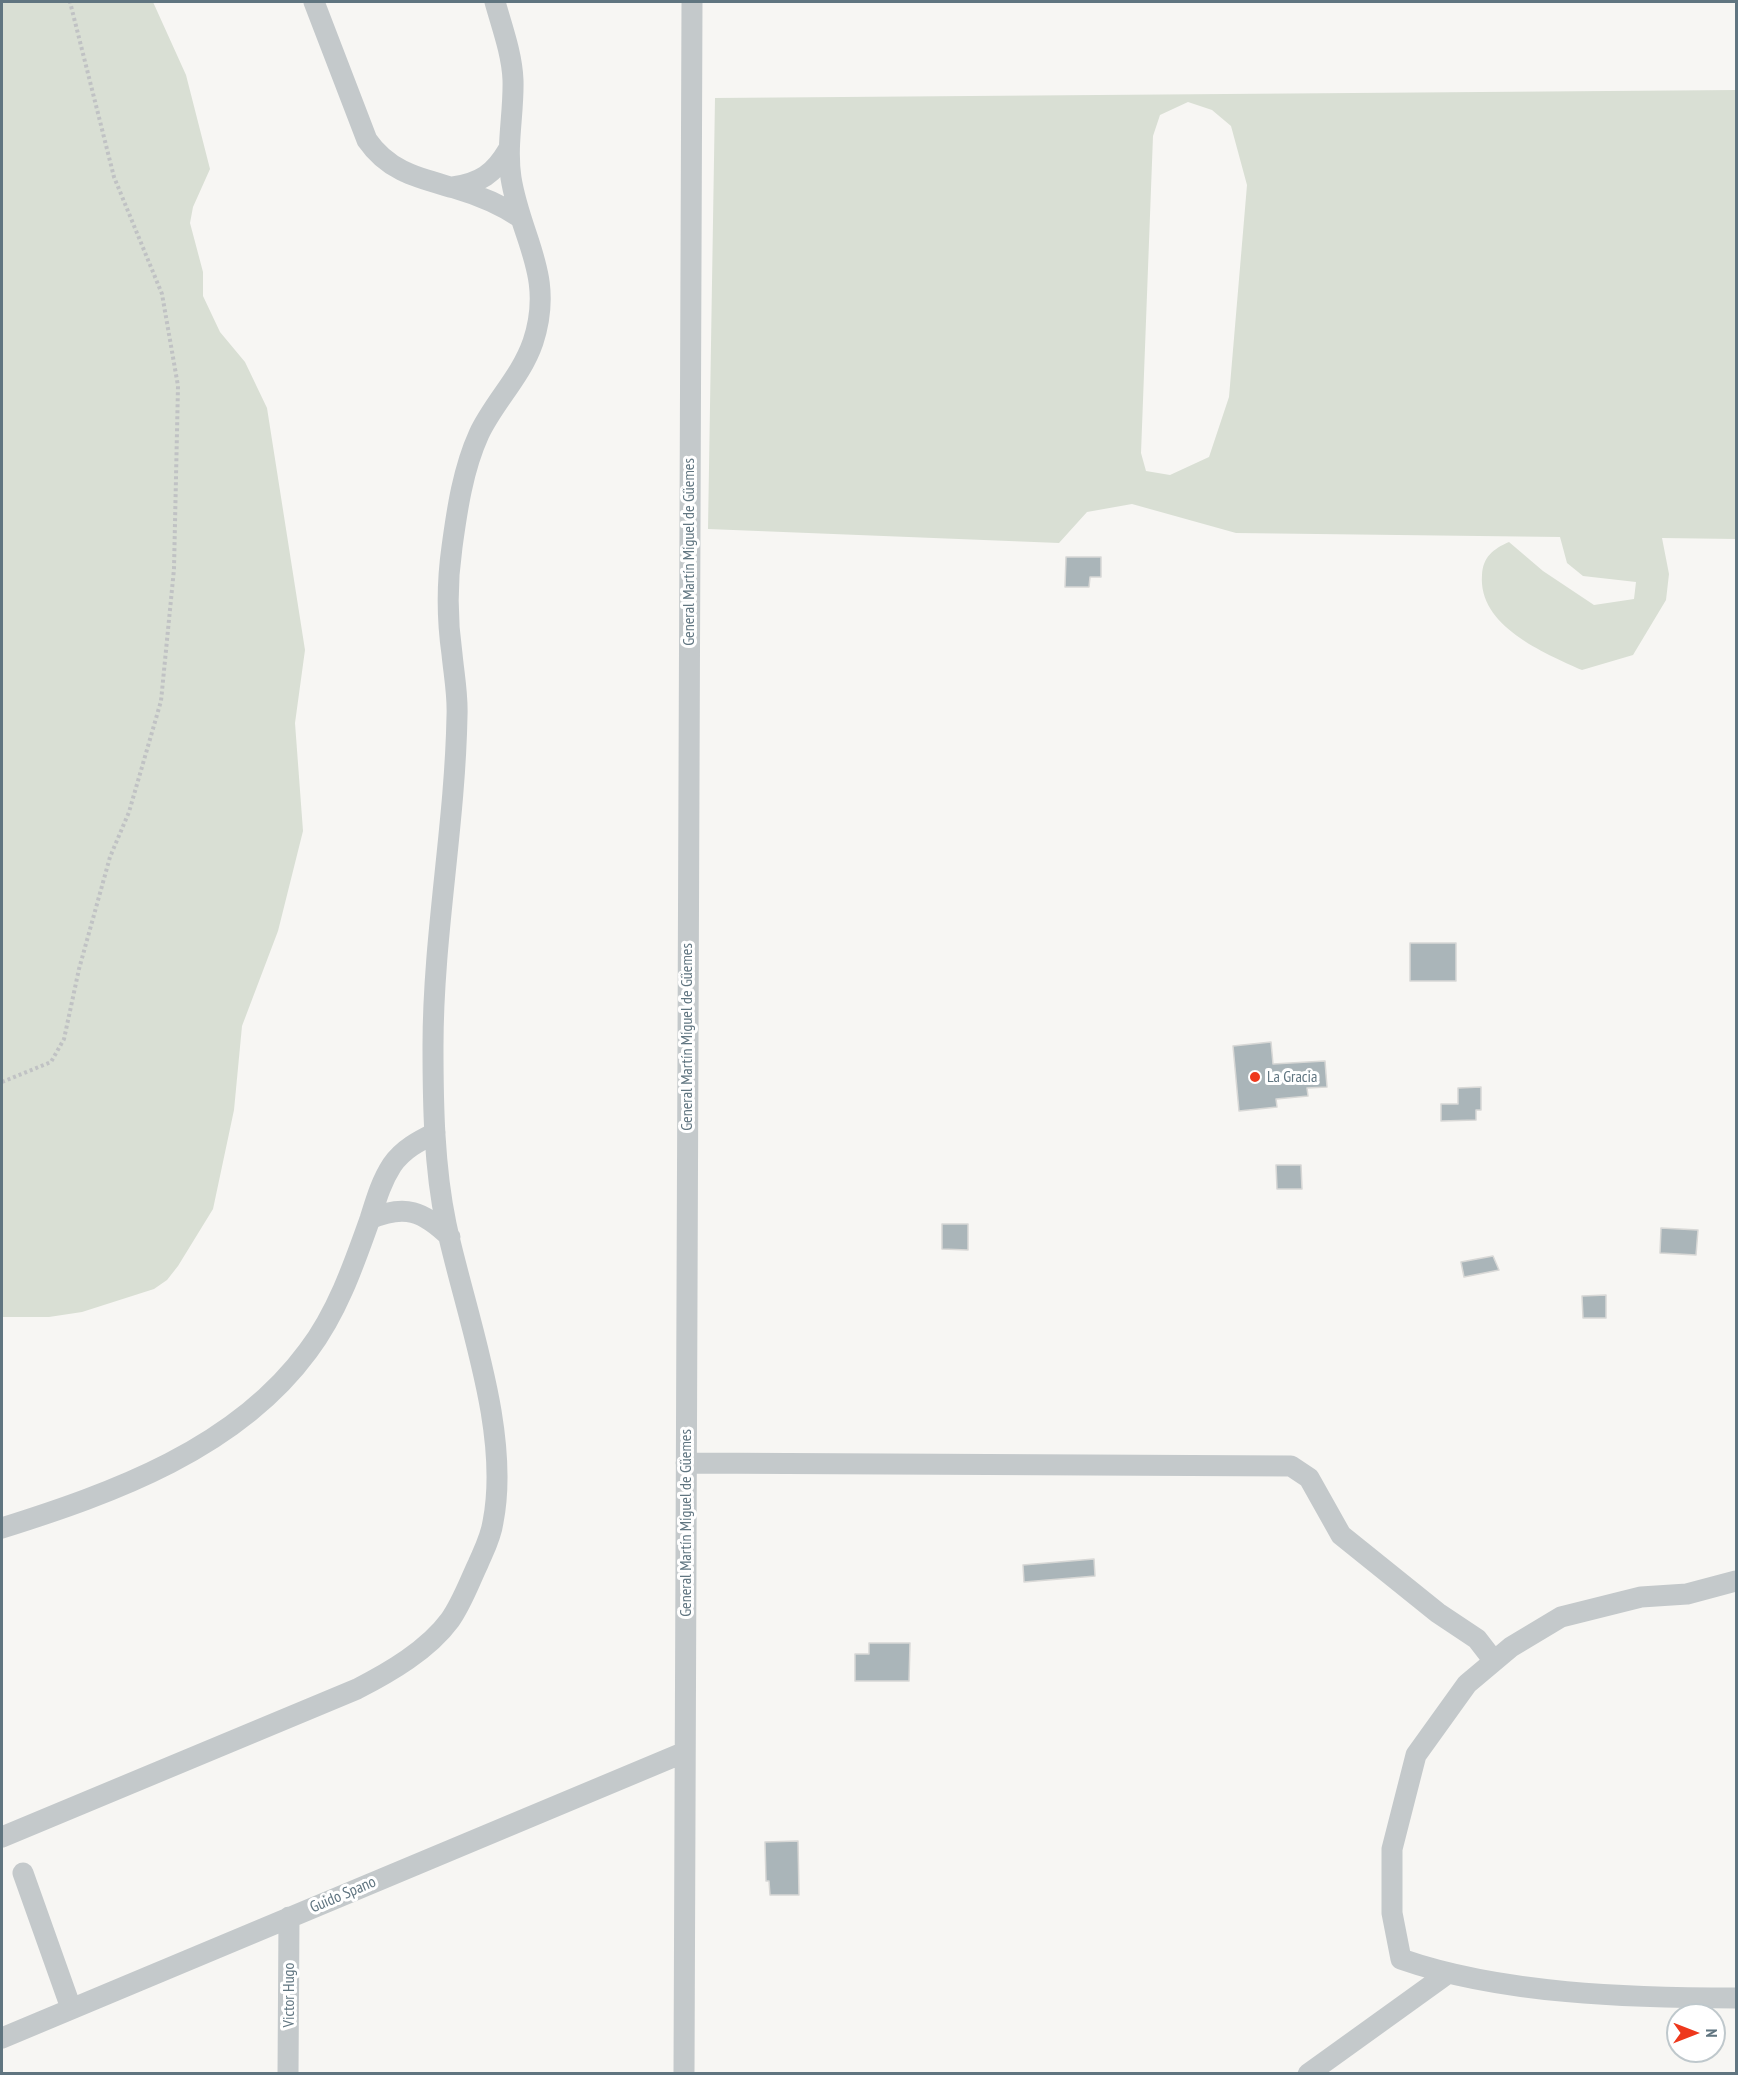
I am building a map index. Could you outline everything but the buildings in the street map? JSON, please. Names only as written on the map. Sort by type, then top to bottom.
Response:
[{"type":"street","points":[[314,2],[368,140],[376,154],[408,175],[487,199],[521,218]]},
{"type":"street","points":[[2,1837],[357,1689],[388,1673],[437,1635],[449,1621],[490,1534],[496,1503],[496,1463],[490,1415],[475,1340],[450,1237],[438,1169],[433,1042],[435,980],[457,716],[449,621],[452,550],[466,470],[480,433],[522,369],[533,343],[540,312],[541,284],[536,258],[521,218],[511,178],[508,150],[513,78],[495,2]]},
{"type":"street","name":"General Martín Miguel de Güemes","points":[[684,2073],[692,2]]},
{"type":"street","points":[[452,187],[473,184],[488,176],[498,167],[508,150]]},
{"type":"street","points":[[2,1528],[111,1490],[192,1451],[254,1408],[284,1381],[309,1350],[348,1276],[381,1185],[393,1164],[410,1146],[435,1132]]},
{"type":"street","points":[[370,1219],[385,1212],[411,1211],[435,1223],[450,1237]]},
{"type":"street","points":[[686,1463],[1291,1466],[1309,1478],[1341,1535],[1438,1613],[1478,1639],[1494,1661]]},
{"type":"street","points":[[1737,1581],[1688,1594],[1641,1597],[1561,1617],[1511,1647],[1467,1684],[1416,1755],[1392,1849],[1392,1913],[1401,1959],[1468,1980],[1674,1998],[1737,1998]]},
{"type":"street","name":"Guido Spano","points":[[2,2038],[685,1752]]},
{"type":"street","points":[[23,1873],[71,2008]]},
{"type":"street","name":"Victor Hugo","points":[[288,2073],[289,1917]]},
{"type":"street","points":[[1308,2073],[1447,1974]]},
{"type":"path","points":[[2,1082],[51,1062],[64,1039],[79,969],[110,857],[129,812],[161,701],[174,568],[178,386],[162,294],[114,177],[70,2]]},
{"type":"shaded area","points":[[2,2],[153,2],[186,75],[210,169],[193,207],[190,223],[203,272],[203,296],[220,332],[245,362],[267,408],[305,650],[295,723],[303,831],[278,931],[242,1026],[234,1110],[213,1209],[178,1266],[167,1280],[154,1289],[82,1312],[49,1317],[2,1317]]},
{"type":"shaded area","points":[[1736,90],[1736,539],[1662,538],[1669,574],[1666,600],[1633,655],[1582,670],[1516,635],[1491,609],[1484,593],[1482,575],[1484,563],[1494,551],[1509,542],[1543,571],[1594,605],[1634,599],[1636,582],[1583,576],[1567,563],[1560,537],[1236,533],[1132,504],[1087,512],[1059,543],[708,529],[715,98]],"holes":[[[1188,102],[1212,110],[1231,126],[1247,185],[1229,397],[1209,457],[1170,475],[1146,471],[1141,453],[1153,136],[1160,115]]]},
{"type":"place","name":"La Gracia","points":[[1255,1077]]}]
